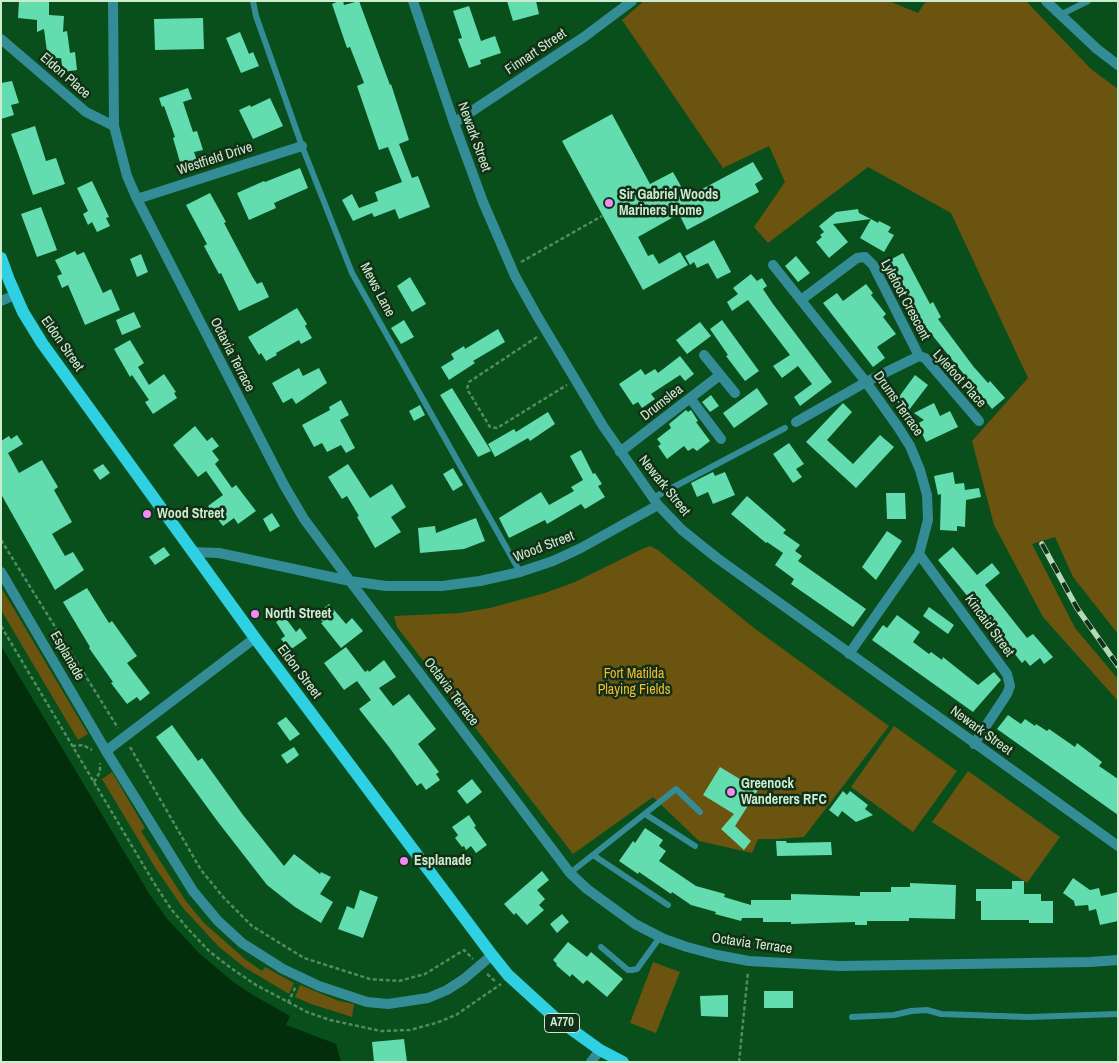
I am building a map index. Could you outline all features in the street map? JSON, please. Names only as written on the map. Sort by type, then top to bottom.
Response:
[{"type":"main road","name":"Eldon Street","points":[[1,258],[23,312],[42,343],[255,638],[492,955],[508,975],[559,1021],[600,1050],[623,1062]]},
{"type":"street","name":"Octavia Terrace","points":[[113,1],[114,126],[127,176],[137,199],[284,485],[304,519],[350,581],[570,873],[586,889],[635,924],[660,937],[709,953],[750,960],[840,966],[1118,960]]},
{"type":"street","name":"Newark Street","points":[[412,1],[483,202],[511,267],[575,380],[620,452],[655,501],[682,530],[710,552],[1118,846]]},
{"type":"street","name":"Finnart Street","points":[[454,123],[584,36],[632,1]]},
{"type":"street","points":[[1046,1],[1118,65]]},
{"type":"street","name":"Eldon Place","points":[[1,39],[86,112],[114,126]]},
{"type":"street","name":"Westfield Drive","points":[[137,199],[302,146]]},
{"type":"street","name":"Lylefoot Crescent","points":[[796,422],[866,382],[919,356],[873,264],[865,257],[857,258],[801,300]]},
{"type":"street","name":"Drums Terrace","points":[[773,265],[866,382],[910,446],[920,470],[927,495],[928,520],[919,554],[849,654]]},
{"type":"street","points":[[1,301],[15,295]]},
{"type":"street","points":[[704,355],[735,393]]},
{"type":"street","name":"Lylefoot Place","points":[[919,356],[925,358],[979,420]]},
{"type":"street","name":"Drumslea","points":[[620,452],[720,375]]},
{"type":"street","points":[[690,398],[721,439]]},
{"type":"street","name":"Wood Street","points":[[193,552],[219,554],[350,581],[386,586],[442,586],[480,581],[520,572],[553,561],[581,548],[655,501]]},
{"type":"street","name":"Kincaid Street","points":[[919,554],[1008,674],[1010,686],[1007,694],[974,744]]},
{"type":"street","name":"Esplanade","points":[[1,572],[106,751],[193,891],[218,920],[242,942],[265,959],[300,978],[350,997],[367,1002],[388,1004],[428,998],[453,987],[492,955]]},
{"type":"street","points":[[106,751],[255,638]]},
{"type":"street","points":[[591,1062],[600,1050]]},
{"type":"lane","name":"Mews Lane","points":[[253,1],[256,16],[302,146],[352,273],[520,572]]},
{"type":"lane","points":[[1060,15],[1088,1]]},
{"type":"lane","points":[[655,501],[785,428]]},
{"type":"lane","points":[[570,873],[676,789],[700,812]]},
{"type":"lane","points":[[645,814],[695,846]]},
{"type":"lane","points":[[592,855],[668,905]]},
{"type":"lane","points":[[601,947],[628,970],[632,970],[637,969],[660,937]]},
{"type":"lane","points":[[852,1017],[894,1015],[926,1010],[941,1014],[1029,1017],[1118,1014]]},
{"type":"path","points":[[511,267],[602,216]]},
{"type":"path","points":[[546,331],[469,382],[467,389],[490,427],[498,428],[575,380]]},
{"type":"path","points":[[1,540],[124,737],[201,870],[224,898],[252,926],[304,958],[370,979],[399,981],[425,974],[464,950],[500,986],[456,1015],[436,1023],[410,1030],[381,1030],[354,1026],[307,1012],[256,985],[231,968],[210,952],[171,909],[1,626]]},
{"type":"path","points":[[72,746],[84,745],[98,757],[100,772],[94,782]]},
{"type":"path","points":[[739,1062],[750,960]]},
{"type":"path","points":[[288,1002],[300,978]]},
{"type":"green space","points":[[644,1],[889,1],[918,13],[926,1],[1026,1],[1091,69],[1118,89],[1118,634],[1073,577],[1055,537],[1032,544],[1075,628],[1118,679],[1118,701],[1043,617],[994,525],[972,441],[1028,378],[951,213],[868,167],[768,243],[754,227],[785,182],[769,146],[723,168],[622,20]]},
{"type":"green space","name":"Fort Matilda Playing Fields","points":[[650,546],[658,550],[754,628],[889,726],[804,837],[758,839],[752,853],[699,841],[653,797],[573,854],[397,627],[394,616],[460,613],[490,608],[545,593],[575,582]]},
{"type":"green space","points":[[1,587],[88,734],[78,740],[1,610]]},
{"type":"green space","points":[[894,726],[957,771],[913,832],[851,787]]},
{"type":"green space","points":[[968,771],[1060,837],[1027,883],[932,822]]},
{"type":"green space","points":[[112,772],[145,828],[141,831],[185,900],[204,923],[246,960],[262,971],[265,967],[294,983],[289,994],[244,967],[218,946],[183,908],[156,869],[102,779]]},
{"type":"green space","points":[[653,962],[680,972],[656,1033],[630,1023]]},
{"type":"green space","points":[[300,985],[339,1001],[354,1004],[352,1017],[295,997]]},
{"type":"shaded area","points":[[1,646],[150,895],[168,920],[199,953],[232,981],[290,1016],[286,1025],[336,1044],[341,1062],[1,1062]]},
{"type":"building","points":[[19,1],[49,1],[49,15],[64,16],[63,32],[67,31],[70,53],[75,52],[77,70],[63,72],[61,58],[48,60],[44,29],[37,32],[37,20],[18,18]]},
{"type":"building","points":[[343,1],[344,5],[359,1],[391,84],[409,140],[399,144],[412,178],[418,176],[430,207],[399,219],[395,209],[374,217],[372,213],[353,221],[342,200],[352,194],[359,208],[378,201],[375,192],[402,182],[388,147],[379,150],[357,86],[364,83],[350,47],[347,48],[332,4]]},
{"type":"building","points":[[507,1],[536,1],[539,14],[513,21]]},
{"type":"building","points":[[469,6],[481,41],[495,36],[501,53],[480,60],[481,64],[469,68],[458,39],[462,38],[453,11]]},
{"type":"building","points":[[203,18],[204,49],[155,50],[154,19]]},
{"type":"building","points":[[240,32],[249,54],[253,52],[259,66],[241,73],[226,38]]},
{"type":"building","points":[[12,81],[19,103],[11,105],[14,115],[1,119],[1,83]]},
{"type":"building","points":[[188,88],[192,99],[183,102],[193,132],[197,131],[203,150],[194,152],[198,164],[182,169],[173,138],[175,137],[164,106],[162,107],[159,98]]},
{"type":"building","points":[[270,98],[283,126],[253,139],[239,110],[250,105],[251,107]]},
{"type":"building","points":[[612,114],[650,184],[673,172],[687,197],[753,162],[763,179],[755,184],[759,192],[687,230],[679,214],[638,237],[648,256],[653,254],[659,264],[680,252],[688,265],[643,290],[562,141]]},
{"type":"building","points":[[35,126],[46,161],[56,158],[65,184],[33,195],[11,134]]},
{"type":"building","points":[[300,168],[308,188],[274,203],[276,208],[249,220],[237,193]]},
{"type":"building","points":[[92,181],[109,217],[106,218],[110,226],[97,232],[92,222],[88,225],[83,214],[88,211],[77,188]]},
{"type":"building","points":[[210,193],[252,276],[257,284],[262,282],[269,297],[239,311],[221,273],[219,274],[204,246],[207,244],[186,205]]},
{"type":"building","points":[[41,207],[57,250],[37,257],[21,214]]},
{"type":"building","points":[[858,209],[859,213],[871,219],[833,224],[848,242],[829,258],[816,242],[822,237],[820,235],[824,232],[819,226],[836,212]]},
{"type":"building","points":[[871,219],[891,227],[888,232],[894,235],[884,252],[860,238]]},
{"type":"building","points":[[714,240],[731,272],[717,279],[708,263],[697,268],[694,262],[690,265],[685,256]]},
{"type":"building","points":[[75,251],[77,255],[84,252],[103,293],[111,289],[120,310],[85,325],[68,285],[62,288],[57,276],[62,274],[55,260]]},
{"type":"building","points":[[903,253],[930,304],[933,302],[941,317],[938,319],[973,366],[1005,398],[992,409],[920,320],[888,261]]},
{"type":"building","points":[[141,254],[148,272],[137,277],[130,259]]},
{"type":"building","points":[[796,256],[810,273],[798,282],[785,266]]},
{"type":"building","points":[[751,274],[757,281],[762,278],[767,286],[763,289],[773,304],[832,382],[800,406],[794,397],[812,384],[798,366],[782,378],[773,366],[790,355],[748,300],[732,311],[727,302],[738,294],[733,288]]},
{"type":"building","points":[[410,277],[426,304],[412,312],[397,286]]},
{"type":"building","points":[[866,284],[873,293],[871,295],[886,314],[883,317],[896,334],[877,347],[885,358],[873,367],[823,303],[837,293],[843,301]]},
{"type":"building","points":[[297,308],[307,324],[305,326],[312,338],[301,344],[299,340],[266,361],[261,353],[259,355],[248,337]]},
{"type":"building","points":[[134,312],[141,327],[122,335],[116,320]]},
{"type":"building","points":[[404,320],[414,337],[401,344],[391,328]]},
{"type":"building","points":[[722,320],[759,371],[745,381],[726,356],[728,355],[710,329]]},
{"type":"building","points":[[700,322],[711,336],[687,354],[676,340]]},
{"type":"building","points":[[498,329],[505,342],[473,361],[475,363],[449,380],[441,367],[454,359],[451,354],[464,346],[465,349]]},
{"type":"building","points":[[130,340],[144,363],[138,367],[149,385],[164,374],[176,392],[174,393],[177,398],[153,414],[145,402],[149,400],[132,375],[130,377],[114,349]]},
{"type":"building","points":[[680,356],[694,374],[685,381],[680,375],[651,394],[655,399],[642,408],[638,402],[633,405],[619,384],[641,369],[645,375],[655,369],[658,373]]},
{"type":"building","points":[[299,368],[303,376],[319,368],[327,383],[296,404],[292,398],[283,403],[272,383]]},
{"type":"building","points":[[915,375],[928,385],[909,410],[896,401]]},
{"type":"building","points":[[452,388],[491,451],[478,457],[440,395]]},
{"type":"building","points":[[757,388],[768,404],[734,428],[723,413]]},
{"type":"building","points":[[711,395],[719,406],[710,412],[702,402]]},
{"type":"building","points":[[341,400],[349,415],[340,420],[355,448],[346,453],[341,445],[327,452],[322,443],[314,447],[302,425],[330,410],[329,407]]},
{"type":"building","points":[[843,403],[852,412],[827,440],[853,464],[880,435],[894,447],[856,488],[806,442]]},
{"type":"building","points":[[934,403],[940,416],[950,411],[958,427],[926,442],[917,424],[924,420],[914,413]]},
{"type":"building","points":[[420,405],[425,415],[414,421],[409,411]]},
{"type":"building","points":[[686,410],[688,412],[691,410],[698,421],[696,422],[710,441],[697,451],[693,448],[688,451],[684,446],[667,459],[658,446],[661,444],[657,439],[671,428],[669,424]]},
{"type":"building","points":[[548,412],[555,424],[530,441],[528,438],[495,457],[488,444],[514,429],[516,432]]},
{"type":"building","points":[[195,426],[207,441],[212,437],[219,446],[212,451],[219,460],[215,464],[232,488],[236,485],[256,511],[238,524],[234,518],[223,526],[208,506],[223,495],[206,471],[198,477],[173,445]]},
{"type":"building","points":[[17,435],[23,444],[8,453],[19,473],[42,460],[58,487],[54,490],[72,522],[52,534],[65,556],[73,552],[84,570],[55,590],[1,494],[1,441],[9,436],[11,439]]},
{"type":"building","points":[[789,443],[804,464],[796,469],[802,477],[793,483],[773,454]]},
{"type":"building","points":[[581,450],[593,474],[595,473],[602,484],[598,486],[605,497],[585,509],[581,504],[547,524],[545,520],[509,538],[499,518],[541,492],[549,505],[574,491],[571,487],[583,480],[570,456]]},
{"type":"building","points":[[103,464],[110,473],[100,480],[93,470]]},
{"type":"building","points":[[348,464],[370,498],[392,484],[406,507],[391,517],[401,532],[375,548],[347,496],[342,499],[328,477]]},
{"type":"building","points":[[453,468],[463,485],[453,491],[443,474]]},
{"type":"building","points":[[713,472],[715,476],[725,472],[735,495],[713,504],[708,492],[697,497],[691,483]]},
{"type":"building","points":[[953,472],[955,484],[964,483],[965,490],[979,488],[981,497],[966,500],[965,527],[957,526],[957,531],[940,530],[941,494],[938,495],[934,476]]},
{"type":"building","points":[[886,493],[905,493],[906,519],[887,519]]},
{"type":"building","points":[[747,496],[786,530],[783,533],[800,545],[795,551],[802,556],[798,561],[866,609],[853,627],[791,584],[794,579],[775,565],[783,553],[766,543],[731,514]]},
{"type":"building","points":[[272,513],[280,526],[270,532],[263,519]]},
{"type":"building","points":[[476,518],[485,541],[464,549],[420,553],[418,528],[435,526],[436,533]]},
{"type":"building","points":[[887,531],[902,541],[876,580],[862,567]]},
{"type":"building","points":[[164,547],[170,555],[155,565],[149,557]]},
{"type":"building","points":[[953,547],[977,575],[992,563],[1000,573],[985,585],[1027,638],[1033,634],[1053,657],[1044,664],[1040,658],[1030,666],[1025,660],[1022,663],[938,560]]},
{"type":"building","points":[[87,588],[109,623],[112,621],[137,656],[127,663],[150,693],[140,701],[137,697],[127,704],[89,648],[63,602]]},
{"type":"building","points":[[329,604],[346,624],[352,618],[363,631],[341,648],[321,623],[323,622],[317,614]]},
{"type":"building","points":[[929,607],[954,625],[948,634],[923,616]]},
{"type":"building","points":[[897,615],[920,632],[913,642],[929,654],[931,652],[942,660],[943,657],[978,685],[994,672],[1001,680],[973,712],[872,640],[883,625],[887,628]]},
{"type":"building","points":[[284,616],[296,632],[300,628],[307,638],[290,650],[281,639],[285,636],[276,622]]},
{"type":"building","points":[[346,647],[365,672],[368,670],[369,672],[384,660],[396,677],[379,688],[393,706],[409,694],[436,729],[418,744],[439,772],[436,774],[440,780],[426,790],[421,783],[417,786],[359,709],[371,700],[357,681],[344,690],[324,663]]},
{"type":"building","points":[[1008,715],[1021,724],[1025,719],[1047,731],[1049,729],[1075,747],[1077,743],[1102,762],[1099,766],[1118,779],[1118,815],[997,729]]},
{"type":"building","points":[[286,717],[300,734],[290,741],[277,723]]},
{"type":"building","points":[[172,725],[198,761],[202,758],[243,815],[284,866],[294,854],[320,874],[321,872],[331,877],[320,894],[333,902],[321,923],[295,907],[267,885],[218,822],[156,737]]},
{"type":"building","points":[[294,747],[299,755],[287,764],[281,755]]},
{"type":"building","name":"Greenock Wanderers RFC","points":[[720,767],[758,790],[735,826],[751,841],[744,850],[721,829],[734,814],[703,795]]},
{"type":"building","points":[[472,779],[482,792],[467,804],[457,791]]},
{"type":"building","points":[[843,791],[847,795],[850,791],[868,805],[865,809],[873,815],[856,822],[842,811],[838,817],[829,810]]},
{"type":"building","points":[[469,815],[476,826],[474,827],[487,845],[476,853],[471,846],[466,850],[464,846],[462,847],[455,838],[458,835],[452,827]]},
{"type":"building","points":[[645,828],[663,840],[659,846],[666,851],[659,861],[696,886],[725,894],[724,897],[751,905],[751,900],[791,900],[791,894],[860,896],[860,892],[891,892],[891,887],[910,887],[910,883],[956,885],[955,919],[909,918],[909,921],[867,921],[867,925],[855,925],[855,922],[791,924],[791,922],[763,922],[763,918],[742,918],[741,921],[715,914],[716,912],[691,905],[672,892],[671,894],[619,861]]},
{"type":"building","points":[[776,841],[786,841],[787,843],[831,842],[832,855],[777,856]]},
{"type":"building","points":[[542,871],[549,880],[537,890],[545,899],[539,905],[544,910],[527,925],[504,904]]},
{"type":"building","points":[[1073,878],[1090,890],[1099,888],[1101,896],[1118,892],[1118,921],[1100,925],[1096,909],[1089,911],[1088,905],[1075,906],[1074,901],[1063,893]]},
{"type":"building","points":[[1012,881],[1024,881],[1024,894],[1041,894],[1041,901],[1053,901],[1053,923],[1029,923],[1029,920],[981,920],[981,901],[976,901],[976,889],[1012,889]]},
{"type":"building","points":[[360,890],[378,897],[363,938],[338,929],[347,906],[354,909]]},
{"type":"building","points":[[562,914],[569,922],[557,933],[550,924]]},
{"type":"building","points":[[568,942],[587,957],[591,952],[623,979],[607,997],[587,980],[583,984],[572,974],[570,977],[556,965],[553,960]]},
{"type":"building","points":[[764,991],[793,991],[793,1008],[764,1008]]},
{"type":"building","points":[[728,995],[728,1017],[701,1016],[700,996]]},
{"type":"building","points":[[404,1039],[407,1062],[374,1062],[372,1042]]},
{"type":"railway","points":[[1042,544],[1077,608],[1118,666]]},
{"type":"place","name":"Sir Gabriel Woods Mariners Home","points":[[609,203]]},
{"type":"place","name":"Wood Street","points":[[147,514]]},
{"type":"place","name":"North Street","points":[[255,614]]},
{"type":"place","name":"Greenock Wanderers RFC","points":[[731,792]]},
{"type":"place","name":"Esplanade","points":[[404,861]]}]
